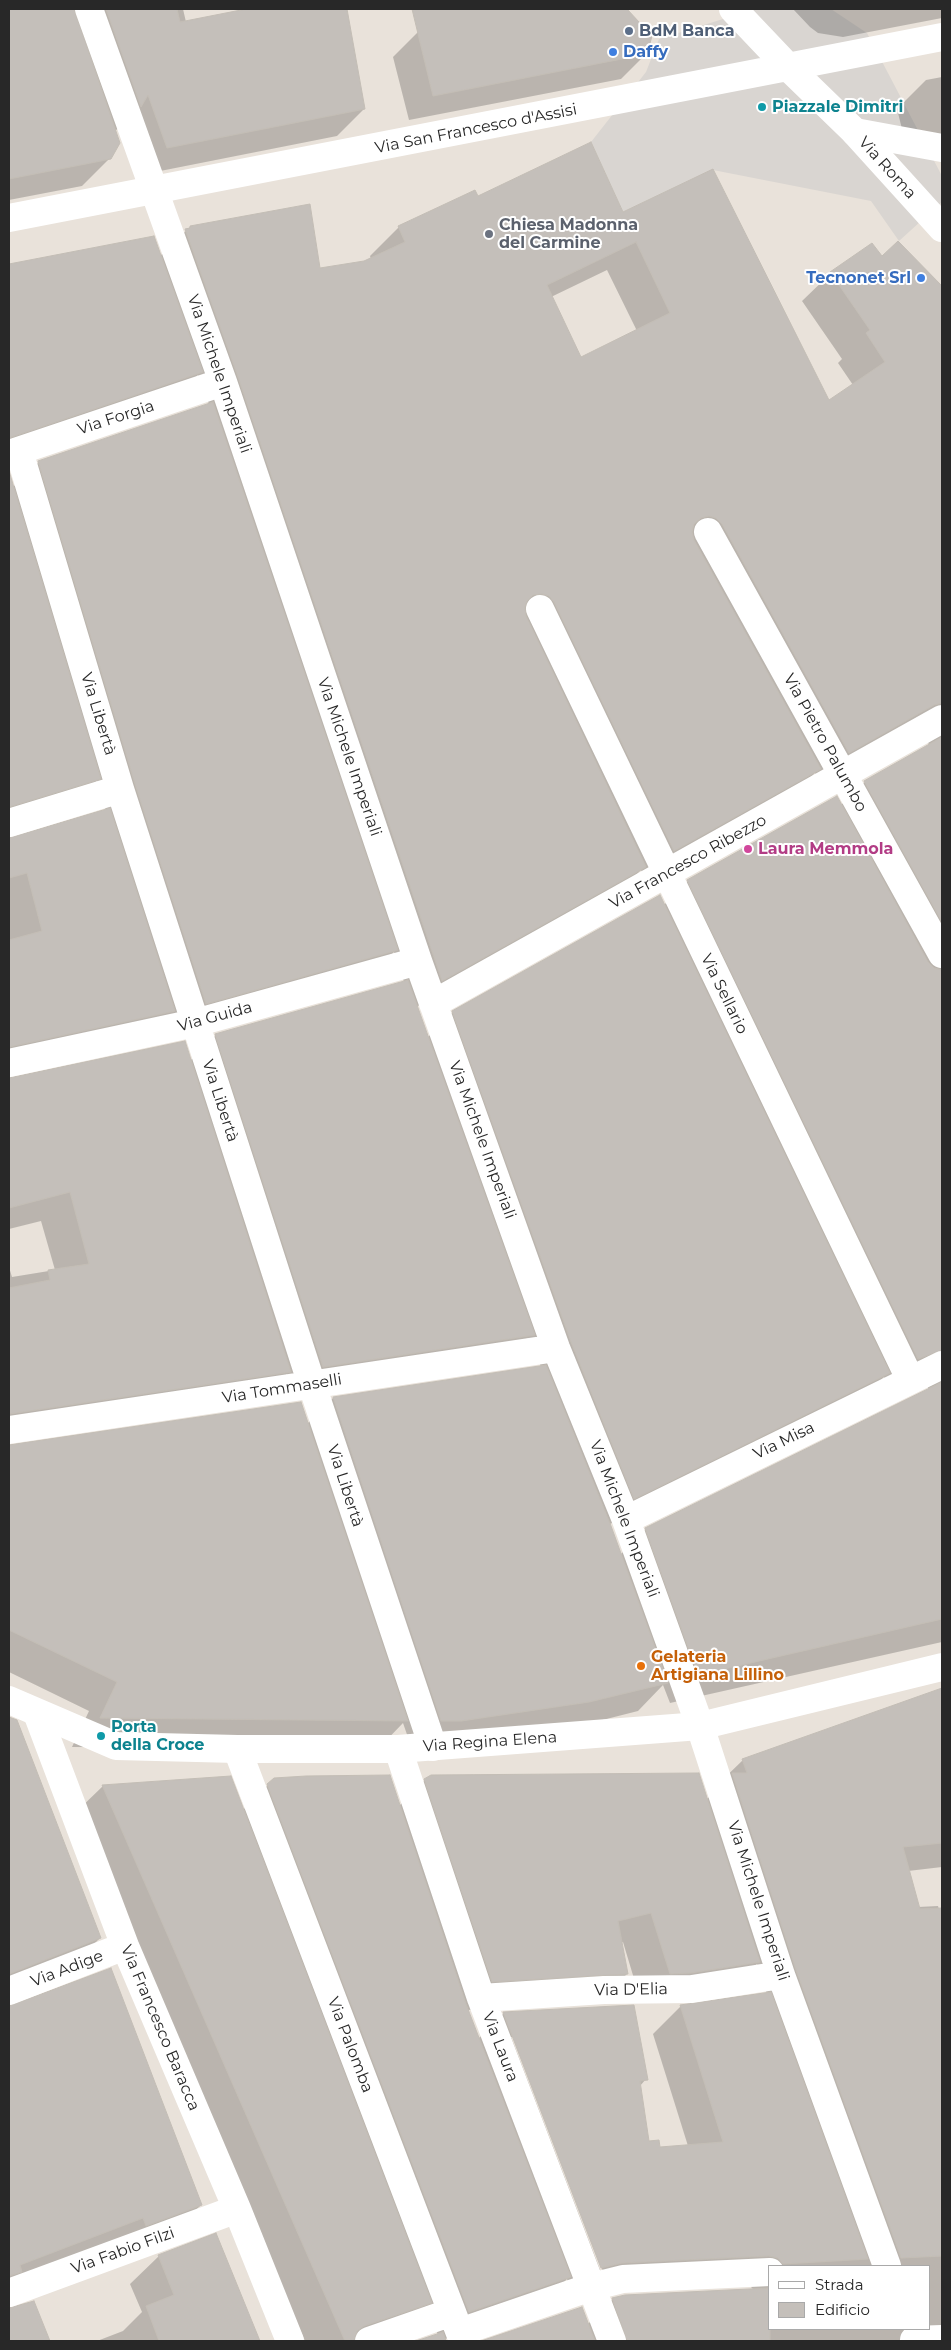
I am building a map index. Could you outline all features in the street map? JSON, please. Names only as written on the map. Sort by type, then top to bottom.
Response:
[{"type":"street","name":"Via Michele Imperiali","points":[[90,9],[223,382],[433,1004],[556,1348],[626,1520],[700,1726],[879,2265]]},
{"type":"street","name":"Via Roma","points":[[733,9],[788,68],[855,132],[942,228]]},
{"type":"street","name":"Via San Francesco d'Assisi","points":[[9,218],[942,37]]},
{"type":"street","points":[[855,132],[942,148]]},
{"type":"street","name":"Via Forgia","points":[[14,452],[223,382]]},
{"type":"street","name":"Via Libertà","points":[[14,452],[195,1023],[432,1747]]},
{"type":"street","name":"Via Pietro Palumbo","points":[[708,532],[942,954]]},
{"type":"street","name":"Via Sellario","points":[[540,609],[910,1379]]},
{"type":"street","name":"Via Francesco Ribezzo","points":[[433,1004],[942,719]]},
{"type":"street","points":[[9,823],[120,789]]},
{"type":"street","name":"Via Guida","points":[[9,1063],[195,1023],[418,961]]},
{"type":"street","name":"Via Tommaselli","points":[[9,1430],[556,1348]]},
{"type":"street","name":"Via Misa","points":[[626,1520],[910,1379],[942,1365]]},
{"type":"street","name":"Via Regina Elena","points":[[9,1700],[116,1746],[237,1749],[398,1749],[700,1726],[942,1666]]},
{"type":"street","name":"Via Francesco Baracca","points":[[37,1713],[125,1946],[237,2209],[290,2341]]},
{"type":"street","name":"Via Palomba","points":[[237,1749],[458,2328]]},
{"type":"street","name":"Via Laura","points":[[398,1749],[481,1998],[612,2341]]},
{"type":"street","name":"Via Adige","points":[[9,1991],[125,1946]]},
{"type":"street","name":"Via D'Elia","points":[[481,1998],[604,1990],[692,1989],[781,1975]]},
{"type":"street","name":"Via Fabio Filzi","points":[[9,2293],[237,2209]]},
{"type":"street","points":[[369,2341],[458,2328],[623,2279],[768,2272]]},
{"type":"street","points":[[913,2337],[942,2339]]},
{"type":"shaded area","name":"Piazzale Dimitri","points":[[755,9],[831,9],[867,33],[942,176],[942,202],[899,241],[871,201],[713,170],[623,212],[591,142],[646,72],[659,39]]},
{"type":"building","points":[[9,9],[74,9],[120,143],[111,159],[9,179]]},
{"type":"building","points":[[106,9],[177,9],[180,22],[246,9],[347,9],[365,109],[167,148],[148,95],[141,107]]},
{"type":"building","points":[[412,9],[627,9],[652,36],[647,54],[433,96]]},
{"type":"building","points":[[591,142],[623,212],[713,169],[829,400],[885,362],[866,333],[870,330],[830,272],[872,243],[882,256],[898,241],[942,286],[942,703],[934,705],[849,753],[722,524],[716,518],[709,516],[701,518],[694,524],[692,532],[694,540],[821,769],[674,851],[554,602],[549,596],[542,594],[533,595],[527,601],[525,607],[526,616],[646,867],[442,981],[238,377],[185,229],[190,228],[190,226],[310,204],[320,268],[364,261],[405,242],[398,226],[475,190],[478,196]],"holes":[[[636,242],[670,313],[581,357],[547,285]]]},
{"type":"building","points":[[154,236],[203,372],[9,438],[9,264]]},
{"type":"building","points":[[213,402],[398,950],[206,1004],[135,784],[38,461]]},
{"type":"building","points":[[9,471],[101,779],[9,807]]},
{"type":"building","points":[[942,737],[942,922],[864,781]]},
{"type":"building","points":[[837,796],[928,962],[934,968],[942,970],[942,1350],[918,1359],[687,880]]},
{"type":"building","points":[[110,808],[175,1011],[9,1047],[9,940],[42,931],[27,873],[9,878],[9,838]]},
{"type":"building","points":[[660,895],[890,1373],[634,1499],[571,1342],[452,1011]]},
{"type":"building","points":[[408,980],[535,1335],[323,1367],[215,1034]]},
{"type":"building","points":[[185,1041],[291,1372],[9,1414],[9,1288],[50,1280],[48,1270],[89,1264],[70,1192],[9,1208],[9,1078]]},
{"type":"building","points":[[546,1365],[611,1526],[668,1683],[589,1702],[461,1721],[441,1721],[333,1397]]},
{"type":"building","points":[[942,1382],[942,1619],[698,1675],[645,1528]]},
{"type":"building","points":[[301,1402],[408,1721],[100,1718],[117,1682],[9,1630],[9,1445]]},
{"type":"building","points":[[942,1688],[942,1843],[903,1847],[920,1909],[942,1908],[942,2256],[901,2258],[796,1970],[732,1773],[747,1773],[742,1759]]},
{"type":"building","points":[[9,1717],[17,1720],[101,1938],[9,1974]]},
{"type":"building","points":[[699,1773],[760,1962],[691,1973],[670,1974],[651,1913],[618,1921],[628,1974],[492,1982],[424,1779],[431,1775]]},
{"type":"building","points":[[390,1775],[466,2004],[571,2277],[469,2312],[267,1784],[274,1778]]},
{"type":"building","points":[[231,1776],[432,2303],[364,2326],[357,2331],[354,2341],[345,2341],[102,1785]]},
{"type":"building","points":[[111,1968],[202,2205],[146,2226],[143,2218],[20,2265],[22,2272],[9,2276],[9,2006]]},
{"type":"building","points":[[771,1992],[868,2259],[783,2264],[778,2258],[769,2256],[622,2263],[601,2268],[503,2012],[634,2005],[648,2080],[640,2081],[649,2141],[659,2140],[660,2147],[723,2142],[680,2005]]},
{"type":"building","points":[[216,2233],[260,2341],[159,2341],[146,2306],[174,2295],[158,2255]]},
{"type":"building","points":[[768,2288],[768,2330],[770,2330],[770,2341],[627,2341],[612,2298],[625,2295]]},
{"type":"building","points":[[34,2301],[50,2341],[9,2341],[9,2308]]},
{"type":"building","points":[[582,2307],[595,2341],[481,2341]]},
{"type":"building","points":[[443,2332],[446,2341],[416,2341]]},
{"type":"place","name":"BdM Banca","points":[[629,31]]},
{"type":"place","name":"Daffy","points":[[613,52]]},
{"type":"place","name":"Piazzale Dimitri","points":[[762,107]]},
{"type":"place","name":"Chiesa Madonna del Carmine","points":[[489,234]]},
{"type":"place","name":"Tecnonet Srl","points":[[921,278]]},
{"type":"place","name":"Laura Memmola","points":[[748,849]]},
{"type":"place","name":"Gelateria Artigiana Lillino","points":[[641,1666]]},
{"type":"place","name":"Porta della Croce","points":[[101,1736]]}]
